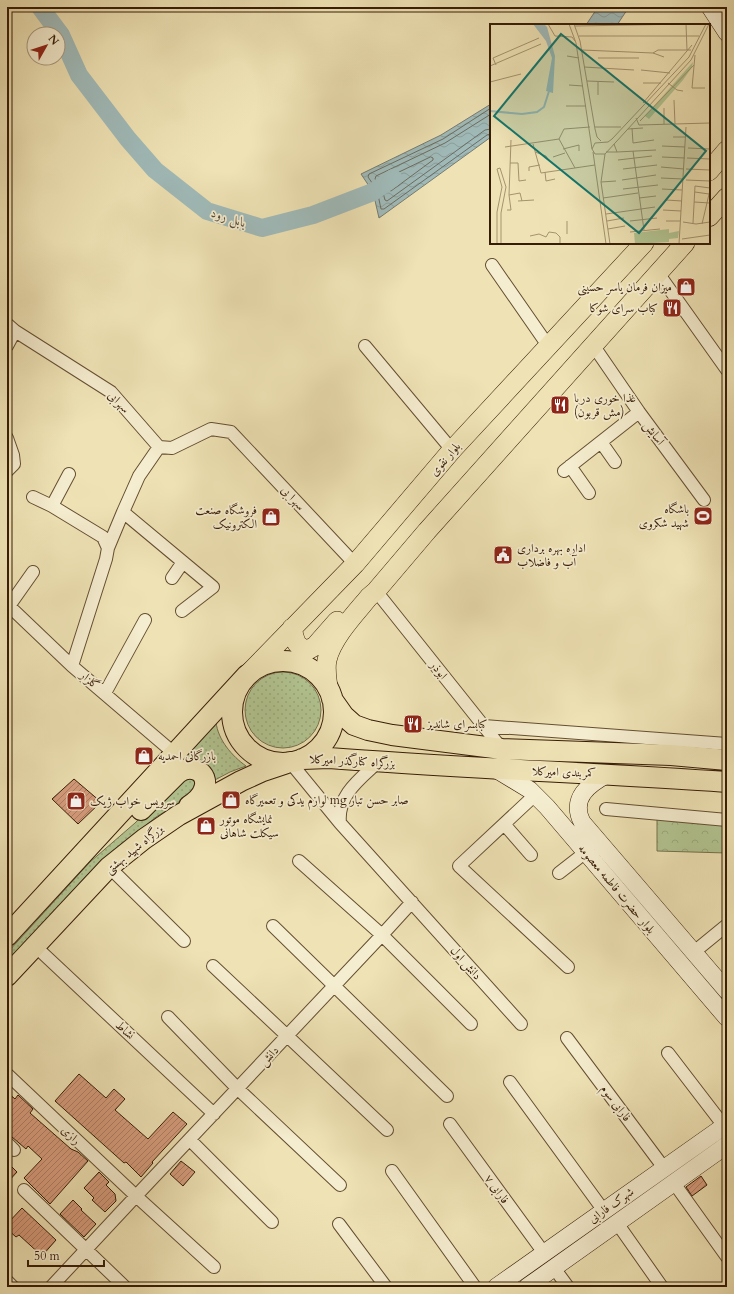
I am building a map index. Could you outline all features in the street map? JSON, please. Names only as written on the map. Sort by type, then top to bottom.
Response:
[{"type":"highway","points":[[7,936],[247,675],[256,668],[279,660],[302,664],[313,670],[322,678],[344,716],[354,725],[368,730],[403,736]]},
{"type":"highway","points":[[247,675],[239,685],[234,697],[232,710],[233,722],[237,734],[244,745],[254,753],[271,761],[296,761],[314,753],[323,744],[333,723],[334,711],[330,693]]},
{"type":"highway","points":[[401,764],[391,754],[390,748],[396,738],[403,736]]},
{"type":"highway","name":"کمربندی امیرکلا","points":[[403,736],[502,749],[606,744],[672,748],[727,760]]},
{"type":"highway","name":"بزرگراه کنارگذر امیرکلا","points":[[296,761],[329,758],[401,764]]},
{"type":"highway","name":"بزرگراه شهید بهشتی","points":[[7,976],[109,867],[144,839],[179,815],[253,775],[296,761]]},
{"type":"highway","name":"کمربندی امیرکلا","points":[[401,764],[497,770],[608,774],[727,782]]},
{"type":"highway","points":[[72,867],[133,818],[178,773],[182,770],[192,768],[201,773],[204,778],[205,788],[194,802],[179,815]]},
{"type":"main road","points":[[710,7],[727,33]]},
{"type":"main road","points":[[710,170],[727,150]]},
{"type":"main road","points":[[710,216],[727,197]]},
{"type":"main road","name":"بلوار نقوی","points":[[247,675],[355,564],[452,450],[643,244]]},
{"type":"main road","points":[[330,693],[326,668],[332,644],[372,594],[427,531],[684,244]]},
{"type":"main road","points":[[292,628],[296,643],[301,648],[308,650],[315,646],[352,603],[372,594]]},
{"type":"main road","name":"بلوار حضرت فاطمه معصومه","points":[[497,770],[523,786],[547,807],[727,1018]]},
{"type":"main road","name":"بلوار حضرت فاطمه معصومه","points":[[608,774],[591,785],[582,794],[578,809],[582,822],[727,991]]},
{"type":"main road","points":[[680,963],[694,952]]},
{"type":"main road","name":"شهرک فارابی","points":[[496,1287],[725,1125]]},
{"type":"main road","name":"شهرک فارابی","points":[[527,1287],[727,1145]]},
{"type":"street","points":[[492,265],[548,347]]},
{"type":"street","points":[[658,273],[727,370]]},
{"type":"street","points":[[7,346],[11,328]]},
{"type":"street","name":"سهرابی","points":[[11,328],[111,392],[159,447]]},
{"type":"street","name":"آسایش","points":[[593,345],[639,412],[704,500]]},
{"type":"street","points":[[365,346],[452,450]]},
{"type":"street","points":[[589,493],[567,469],[639,412]]},
{"type":"street","name":"سهرا بی","points":[[159,447],[172,448],[211,429],[231,432],[355,564]]},
{"type":"street","points":[[7,438],[13,455],[14,464],[7,471]]},
{"type":"street","points":[[601,442],[615,462]]},
{"type":"street","points":[[72,666],[106,559],[108,548],[140,476],[159,447]]},
{"type":"street","points":[[52,506],[69,474]]},
{"type":"street","points":[[33,497],[52,506],[103,537],[108,548]]},
{"type":"street","points":[[123,512],[213,587],[182,611]]},
{"type":"street","points":[[172,578],[183,562]]},
{"type":"street","points":[[8,605],[33,572]]},
{"type":"street","name":"ابوذر","points":[[372,594],[502,749]]},
{"type":"street","name":"گلزار","points":[[8,605],[72,666],[175,754]]},
{"type":"street","points":[[105,693],[145,620]]},
{"type":"street","points":[[484,726],[606,744]]},
{"type":"street","points":[[672,748],[727,744]]},
{"type":"street","points":[[296,761],[340,823],[412,902]]},
{"type":"street","points":[[340,823],[339,811],[346,796],[360,779],[378,762]]},
{"type":"street","points":[[535,795],[459,866],[568,967]]},
{"type":"street","points":[[606,809],[727,820]]},
{"type":"street","points":[[504,824],[531,855]]},
{"type":"street","points":[[558,874],[586,852]]},
{"type":"street","points":[[299,861],[382,935],[471,1024]]},
{"type":"street","points":[[109,867],[184,941]]},
{"type":"street","name":"دانش","points":[[51,1287],[286,1036],[334,987],[412,902]]},
{"type":"street","name":"دانش اول","points":[[412,902],[521,1024]]},
{"type":"street","points":[[694,952],[727,925]]},
{"type":"street","points":[[273,926],[447,1096]]},
{"type":"street","name":"نشاط","points":[[36,946],[214,1114]]},
{"type":"street","points":[[213,966],[387,1130]]},
{"type":"street","points":[[168,1017],[238,1089],[340,1185]]},
{"type":"street","name":"فارابی سوم","points":[[567,1038],[664,1168]]},
{"type":"street","points":[[668,1053],[725,1125]]},
{"type":"street","name":"رازی","points":[[7,1074],[136,1196],[214,1267]]},
{"type":"street","points":[[510,1082],[604,1211]]},
{"type":"street","name":"فارابی ۷","points":[[450,1124],[544,1253]]},
{"type":"street","points":[[190,1140],[272,1222]]},
{"type":"street","points":[[392,1171],[475,1287]]},
{"type":"street","points":[[674,1183],[727,1257]]},
{"type":"street","points":[[24,1190],[125,1287]]},
{"type":"street","points":[[617,1223],[662,1287]]},
{"type":"street","points":[[340,1224],[386,1287]]},
{"type":"street","points":[[554,1268],[568,1287]]},
{"type":"street","points":[[7,1281],[13,1287]]},
{"type":"green space","points":[[276,672],[290,672],[304,678],[315,689],[321,703],[321,717],[318,725],[310,737],[304,742],[290,748],[276,748],[262,742],[251,731],[245,717],[245,703],[251,689],[262,678]]},
{"type":"green space","points":[[216,722],[217,729],[226,747],[246,766],[213,781],[204,765],[135,811]]},
{"type":"green space","points":[[183,777],[189,777],[195,784],[196,788],[189,797],[156,817],[91,871],[7,961],[7,953],[90,862],[135,823]]},
{"type":"green space","points":[[657,815],[727,819],[727,853],[657,851]]},
{"type":"water","points":[[598,7],[629,7],[618,24],[587,24]]},
{"type":"water","points":[[490,105],[490,138],[379,218],[373,192],[361,174],[441,135]]},
{"type":"building","name":"سرویس خواب ژیک","points":[[74,779],[101,802],[78,824],[52,799]]},
{"type":"building","points":[[79,1074],[106,1098],[114,1089],[125,1099],[115,1110],[148,1139],[173,1112],[187,1124],[152,1162],[153,1163],[141,1177],[126,1162],[124,1163],[55,1101]]},
{"type":"building","points":[[7,1092],[15,1099],[18,1095],[33,1109],[30,1113],[71,1149],[78,1152],[88,1161],[50,1204],[24,1178],[42,1159],[28,1146],[26,1149],[12,1137],[7,1136]]},
{"type":"building","points":[[181,1161],[195,1172],[183,1186],[170,1174]]},
{"type":"building","points":[[7,1162],[17,1172],[7,1183]]},
{"type":"building","points":[[99,1172],[109,1182],[106,1185],[115,1194],[116,1201],[105,1212],[92,1200],[94,1198],[84,1188]]},
{"type":"building","points":[[701,1176],[707,1185],[692,1196],[686,1187]]},
{"type":"building","points":[[73,1200],[96,1224],[84,1237],[60,1214]]},
{"type":"building","points":[[22,1208],[56,1240],[42,1256],[19,1235],[16,1237],[7,1229],[7,1224]]},
{"type":"waterway","name":"بابل رود","points":[[40,7],[61,35],[79,75],[128,139],[155,170],[207,211],[262,228],[313,215],[373,192],[393,178]]},
{"type":"place","name":"میزان فرمان یاسر حسینی","points":[[686,287]]},
{"type":"place","name":"کباب سرای شوکا","points":[[672,308]]},
{"type":"place","name":"غذا خوری دریا (مش قربون)","points":[[560,405]]},
{"type":"place","name":"باشگاه شهید شکروی","points":[[703,516]]},
{"type":"place","name":"فروشگاه صنعت الکترونیک","points":[[271,517]]},
{"type":"place","name":"اداره بهره برداری آب و فاضلاب","points":[[503,555]]},
{"type":"place","name":"کبابسرای شاندیز","points":[[413,724]]},
{"type":"place","name":"بازرگانی احمدیه","points":[[144,756]]},
{"type":"place","name":"لوازم یدکی و تعمیرگاه mg صابر حسن تبار","points":[[231,800]]},
{"type":"place","name":"سرویس خواب ژیک","points":[[76,801]]},
{"type":"place","name":"نمایشگاه موتور سیکلت شاهانی","points":[[206,826]]}]
